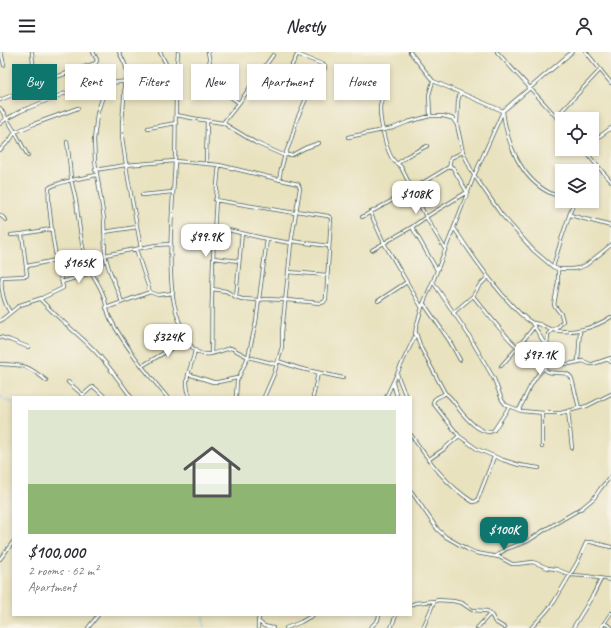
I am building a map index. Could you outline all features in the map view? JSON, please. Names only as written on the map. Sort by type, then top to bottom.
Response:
[{"type":"street","points":[[0,52],[4,65]]},
{"type":"street","points":[[32,52],[33,64]]},
{"type":"street","points":[[57,77],[96,62],[97,60],[93,52]]},
{"type":"street","points":[[119,52],[125,64]]},
{"type":"street","points":[[160,52],[166,64]]},
{"type":"street","points":[[177,64],[178,52]]},
{"type":"street","points":[[208,52],[211,71],[218,86],[239,103]]},
{"type":"street","points":[[410,52],[433,81],[503,111]]},
{"type":"street","points":[[497,52],[555,116]]},
{"type":"street","points":[[386,396],[413,341],[423,304],[474,176],[503,111],[572,52]]},
{"type":"street","points":[[586,52],[611,83]]},
{"type":"street","points":[[293,64],[298,54],[322,64]]},
{"type":"street","points":[[267,64],[273,55]]},
{"type":"street","points":[[561,112],[600,70]]},
{"type":"street","points":[[430,116],[429,95],[433,81]]},
{"type":"street","points":[[116,83],[124,82]]},
{"type":"street","points":[[222,123],[247,91]]},
{"type":"street","points":[[460,93],[457,106],[457,126],[466,160],[474,176],[500,214],[533,250],[558,269],[572,269],[578,268],[594,260],[611,245]]},
{"type":"street","points":[[0,124],[6,119],[27,109],[65,94]]},
{"type":"street","points":[[0,100],[12,95]]},
{"type":"street","points":[[124,98],[122,137],[141,248]]},
{"type":"street","points":[[101,100],[94,140],[96,175],[104,219],[105,255],[122,302]]},
{"type":"street","points":[[176,100],[171,244],[173,293],[178,320],[195,350],[201,353],[211,353],[231,348],[248,357],[277,365]]},
{"type":"street","points":[[279,180],[285,155],[297,119],[305,100]]},
{"type":"street","points":[[382,100],[380,108],[383,131],[392,158],[401,167],[426,217],[446,249]]},
{"type":"street","points":[[0,108],[28,156]]},
{"type":"street","points":[[0,150],[10,140],[15,132],[78,108]]},
{"type":"street","points":[[503,111],[506,132],[520,165],[541,188],[555,195]]},
{"type":"street","points":[[176,115],[222,123],[256,143],[285,155],[292,155],[319,143]]},
{"type":"street","points":[[348,137],[383,131],[430,116],[443,116],[451,118],[457,126]]},
{"type":"street","points":[[206,164],[207,121]]},
{"type":"street","points":[[148,128],[176,123]]},
{"type":"street","points":[[599,137],[611,128]]},
{"type":"street","points":[[68,142],[71,180],[85,256],[91,273],[104,295],[106,308],[115,327],[165,396]]},
{"type":"street","points":[[397,164],[407,156],[427,146]]},
{"type":"street","points":[[450,166],[451,158],[463,152]]},
{"type":"street","points":[[589,156],[611,181]]},
{"type":"street","points":[[96,170],[126,165],[175,161],[220,165],[298,184],[300,188],[291,242],[282,347],[274,374],[264,396]]},
{"type":"street","points":[[211,353],[213,258],[216,200],[220,165]]},
{"type":"street","points":[[450,166],[453,168],[468,192]]},
{"type":"street","points":[[362,217],[450,166]]},
{"type":"street","points":[[0,321],[20,305],[64,287],[56,260],[51,229],[49,188],[71,180],[96,175]]},
{"type":"street","points":[[142,195],[173,192]]},
{"type":"street","points":[[372,250],[468,192]]},
{"type":"street","points":[[212,289],[226,291],[236,297],[259,300],[324,302],[326,299],[332,219],[331,217],[216,200]]},
{"type":"street","points":[[553,266],[572,208]]},
{"type":"street","points":[[370,212],[384,243],[422,308]]},
{"type":"street","points":[[0,215],[6,220]]},
{"type":"street","points":[[570,215],[611,226]]},
{"type":"street","points":[[104,232],[137,227]]},
{"type":"street","points":[[215,227],[268,239],[329,246]]},
{"type":"street","points":[[412,227],[437,270]]},
{"type":"street","points":[[454,227],[472,256],[488,277],[519,313],[532,323],[547,347]]},
{"type":"street","points":[[11,235],[51,229]]},
{"type":"street","points":[[236,297],[242,233]]},
{"type":"street","points":[[10,312],[1,296],[1,278],[27,276],[28,273],[22,234]]},
{"type":"street","points":[[236,396],[238,377],[248,357],[256,322],[268,239]]},
{"type":"street","points":[[105,255],[156,245],[171,244]]},
{"type":"street","points":[[136,249],[150,292]]},
{"type":"street","points":[[213,258],[239,261]]},
{"type":"street","points":[[27,266],[56,260]]},
{"type":"street","points":[[558,269],[558,282],[554,305],[561,314],[562,321],[557,328],[548,334],[548,349],[545,370],[548,373],[566,374],[570,376],[579,408]]},
{"type":"street","points":[[288,272],[327,275]]},
{"type":"street","points":[[62,282],[91,273]]},
{"type":"street","points":[[453,313],[473,296],[479,286],[488,277]]},
{"type":"street","points":[[433,281],[494,379],[502,400],[509,407],[542,413],[560,413],[587,406],[611,394]]},
{"type":"street","points":[[378,301],[407,282]]},
{"type":"street","points":[[106,308],[150,292],[158,295],[173,293]]},
{"type":"street","points":[[473,296],[518,347],[528,357],[536,362],[545,366],[583,361],[593,364],[611,358]]},
{"type":"street","points":[[40,298],[51,311],[97,353],[130,396]]},
{"type":"street","points":[[423,304],[449,340],[460,360]]},
{"type":"street","points":[[532,323],[538,323],[552,330],[564,332],[589,328],[611,317]]},
{"type":"street","points":[[501,366],[534,327]]},
{"type":"street","points":[[578,362],[580,330]]},
{"type":"street","points":[[416,332],[422,348],[445,393],[450,396],[472,423],[486,432],[490,432],[494,430],[509,407]]},
{"type":"street","points":[[0,337],[28,347]]},
{"type":"street","points":[[142,366],[187,338]]},
{"type":"street","points":[[190,396],[186,384],[188,374],[194,360],[195,350]]},
{"type":"street","points":[[607,359],[611,362]]},
{"type":"street","points":[[278,361],[298,368],[343,378]]},
{"type":"street","points":[[0,364],[24,365],[47,381]]},
{"type":"street","points":[[519,410],[537,375],[545,366]]},
{"type":"street","points":[[313,396],[318,373]]},
{"type":"street","points":[[397,373],[406,396]]},
{"type":"street","points":[[188,374],[213,382],[238,377]]},
{"type":"street","points":[[68,382],[82,396],[94,387],[104,396]]},
{"type":"street","points":[[392,382],[397,396]]},
{"type":"street","points":[[445,393],[435,398],[433,403],[459,436],[477,449],[494,457],[519,465],[538,468]]},
{"type":"street","points":[[568,411],[572,448]]},
{"type":"street","points":[[542,413],[542,447]]},
{"type":"street","points":[[412,436],[428,460],[450,485],[473,502],[477,501],[494,457]]},
{"type":"street","points":[[428,460],[459,436]]},
{"type":"street","points":[[495,556],[506,549],[528,541],[582,508],[594,498],[611,476]]},
{"type":"street","points":[[412,493],[438,530],[446,537],[472,551],[503,558],[512,564],[533,562],[571,575],[611,580]]},
{"type":"street","points":[[531,628],[554,602],[571,575],[587,542],[611,547]]},
{"type":"street","points":[[0,559],[12,543]]},
{"type":"street","points":[[573,628],[601,579]]},
{"type":"street","points":[[412,605],[437,600],[453,600],[472,610],[484,610],[490,614],[495,622],[505,628]]},
{"type":"street","points":[[423,628],[435,601]]},
{"type":"street","points":[[601,628],[611,613]]},
{"type":"street","points":[[476,628],[490,614]]},
{"type":"street","points":[[88,628],[97,616]]},
{"type":"street","points":[[258,628],[260,616]]},
{"type":"street","points":[[286,628],[311,616]]},
{"type":"street","points":[[370,628],[378,620],[379,616]]},
{"type":"street","points":[[391,628],[396,616]]},
{"type":"street","points":[[258,621],[264,626],[273,628]]},
{"type":"street","points":[[604,623],[611,627]]},
{"type":"waterway","points":[[0,396],[2,399],[12,402]]},
{"type":"waterway","points":[[203,616],[204,628]]}]
